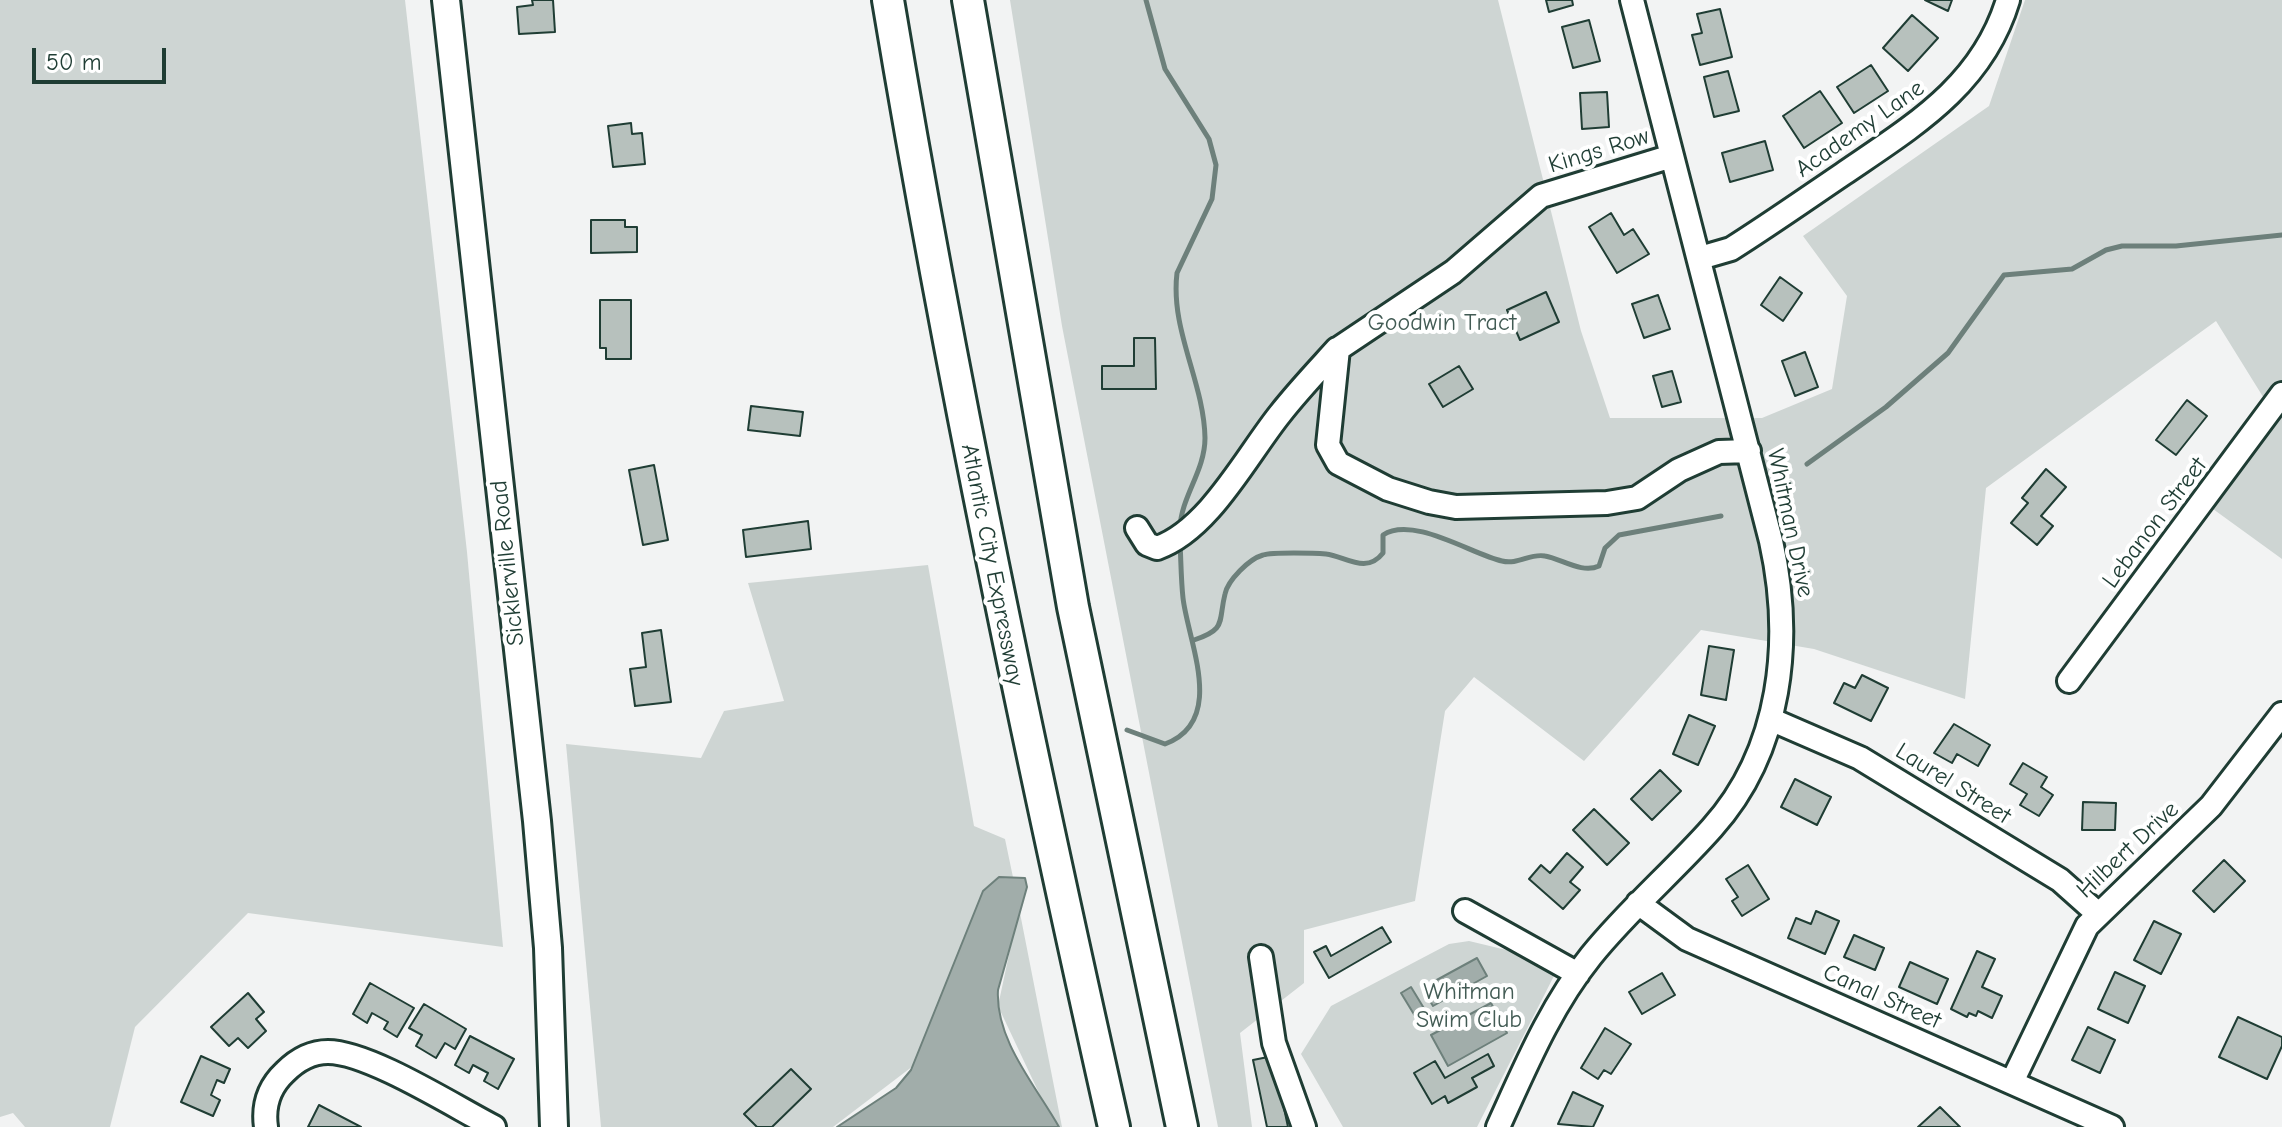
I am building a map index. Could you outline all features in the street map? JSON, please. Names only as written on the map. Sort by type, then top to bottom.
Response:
[{"type":"highway","name":"Atlantic City Expressway","points":[[888,0],[958,393],[1012,666],[1114,1127]]},
{"type":"highway","points":[[968,0],[1073,607],[1182,1127]]},
{"type":"main road","name":"Sicklerville Road","points":[[446,0],[537,821],[548,948],[554,1127]]},
{"type":"street","name":"Whitman Drive","points":[[1498,1127],[1546,1025],[1578,974],[1638,903],[1725,812],[1749,772],[1770,719],[1782,651],[1782,609],[1776,562],[1632,0]]},
{"type":"street","name":"Academy Lane","points":[[1700,258],[1731,249],[1934,111],[1977,65],[1997,30],[2008,0]]},
{"type":"street","name":"Kings Row","points":[[1338,349],[1453,272],[1541,196],[1672,156]]},
{"type":"street","points":[[1338,349],[1328,445],[1338,463],[1388,489],[1429,502],[1456,507],[1551,507],[1622,501],[1637,498],[1679,470],[1719,452],[1749,451]]},
{"type":"street","points":[[1137,528],[1147,544],[1157,548],[1186,531],[1215,503],[1281,412],[1338,349]]},
{"type":"street","name":"Lebanon Street","points":[[2069,681],[2282,394]]},
{"type":"street","name":"Hilbert Drive","points":[[2012,1082],[2077,942],[2097,913],[2211,806],[2282,714]]},
{"type":"street","name":"Laurel Street","points":[[1770,719],[1860,758],[2060,880],[2097,913]]},
{"type":"street","name":"Canal Street","points":[[1638,903],[1687,939],[2112,1127]]},
{"type":"street","points":[[1465,911],[1578,974]]},
{"type":"street","points":[[1261,957],[1274,1043],[1304,1127]]},
{"type":"street","points":[[266,1127],[264,1113],[278,1079],[301,1058],[328,1052],[344,1053],[391,1073],[494,1127]]},
{"type":"green space","points":[[0,0],[405,0],[467,552],[503,947],[248,913],[135,1027],[110,1127],[25,1127],[13,1113],[0,1117]]},
{"type":"green space","name":"Goodwin Tract","points":[[1010,0],[1498,0],[1581,331],[1610,418],[1762,418],[1832,389],[1847,296],[1803,236],[1989,106],[2025,0],[2282,0],[2282,559],[2213,509],[2278,421],[2216,321],[1986,488],[1965,699],[1814,649],[1701,630],[1584,761],[1474,677],[1445,711],[1415,901],[1304,930],[1304,983],[1240,1033],[1252,1127],[1218,1127],[1062,326]]},
{"type":"green space","points":[[928,565],[974,826],[1005,839],[1014,882],[983,891],[913,1066],[833,1127],[601,1127],[566,744],[701,758],[724,711],[784,701],[748,583]]},
{"type":"green space","points":[[1019,908],[1062,1127],[1055,1127],[998,1006]]},
{"type":"green space","name":"Whitman Swim Club","points":[[1469,941],[1519,953],[1557,970],[1477,1127],[1343,1127],[1301,1054],[1331,1006],[1449,944]]},
{"type":"shaded area","points":[[999,877],[1025,878],[1027,887],[998,990],[1003,1027],[1019,1062],[1059,1127],[837,1127],[896,1088],[911,1070],[983,891]]},
{"type":"shaded area","points":[[1477,958],[1487,976],[1433,1006],[1422,988]]},
{"type":"shaded area","points":[[1411,987],[1425,1010],[1415,1016],[1401,993]]},
{"type":"shaded area","points":[[1491,1003],[1507,1033],[1448,1066],[1431,1035]]},
{"type":"building","points":[[532,0],[553,0],[555,32],[519,34],[517,7],[533,5]]},
{"type":"building","points":[[1546,0],[1572,0],[1573,5],[1549,12]]},
{"type":"building","points":[[1925,0],[1952,0],[1948,11]]},
{"type":"building","points":[[1720,9],[1732,57],[1700,65],[1692,35],[1702,33],[1697,14]]},
{"type":"building","points":[[1912,15],[1938,38],[1908,71],[1883,48]]},
{"type":"building","points":[[1589,20],[1600,61],[1573,68],[1562,27]]},
{"type":"building","points":[[1871,65],[1888,91],[1854,113],[1837,87]]},
{"type":"building","points":[[1728,71],[1739,111],[1714,117],[1704,77]]},
{"type":"building","points":[[1820,91],[1842,123],[1804,148],[1783,116]]},
{"type":"building","points":[[1607,92],[1609,127],[1582,129],[1580,93]]},
{"type":"building","points":[[631,123],[632,134],[642,133],[645,164],[613,167],[608,126]]},
{"type":"building","points":[[1765,141],[1773,170],[1730,182],[1722,153]]},
{"type":"building","points":[[1611,213],[1624,235],[1633,229],[1649,254],[1617,273],[1589,227]]},
{"type":"building","points":[[591,220],[625,220],[625,227],[637,227],[637,252],[591,253]]},
{"type":"building","points":[[1780,277],[1802,293],[1783,321],[1761,305]]},
{"type":"building","points":[[1546,292],[1559,322],[1520,340],[1507,310]]},
{"type":"building","points":[[1658,295],[1670,329],[1644,338],[1632,304]]},
{"type":"building","points":[[600,300],[631,300],[631,359],[606,359],[606,348],[600,348]]},
{"type":"building","points":[[1134,338],[1155,338],[1156,389],[1102,389],[1102,366],[1134,366]]},
{"type":"building","points":[[1805,352],[1818,387],[1795,396],[1782,361]]},
{"type":"building","points":[[1459,366],[1473,389],[1443,407],[1429,384]]},
{"type":"building","points":[[1672,371],[1681,402],[1662,407],[1653,376]]},
{"type":"building","points":[[2187,400],[2207,416],[2176,455],[2156,440]]},
{"type":"building","points":[[751,406],[803,412],[800,436],[748,430]]},
{"type":"building","points":[[654,465],[668,540],[643,545],[629,470]]},
{"type":"building","points":[[2046,469],[2066,487],[2041,516],[2053,526],[2037,545],[2011,523],[2028,503],[2022,498]]},
{"type":"building","points":[[808,521],[811,549],[746,557],[743,530]]},
{"type":"building","points":[[661,630],[671,702],[635,706],[630,669],[646,667],[642,633]]},
{"type":"building","points":[[1709,646],[1734,650],[1726,700],[1701,695]]},
{"type":"building","points":[[1862,675],[1888,688],[1871,721],[1834,703],[1844,683],[1855,688]]},
{"type":"building","points":[[1689,715],[1715,726],[1698,765],[1673,754]]},
{"type":"building","points":[[1954,724],[1990,745],[1978,766],[1957,754],[1952,763],[1934,753]]},
{"type":"building","points":[[2023,763],[2047,777],[2041,787],[2053,795],[2039,816],[2020,805],[2027,794],[2010,784]]},
{"type":"building","points":[[1660,770],[1681,791],[1652,820],[1631,799]]},
{"type":"building","points":[[1795,779],[1831,797],[1817,825],[1781,807]]},
{"type":"building","points":[[2083,802],[2116,803],[2115,830],[2082,830]]},
{"type":"building","points":[[1594,809],[1629,843],[1607,865],[1573,830]]},
{"type":"building","points":[[1567,853],[1583,867],[1570,882],[1580,890],[1563,909],[1529,879],[1541,865],[1550,873]]},
{"type":"building","points":[[2224,860],[2245,881],[2214,912],[2193,891]]},
{"type":"building","points":[[1748,865],[1769,899],[1742,916],[1732,901],[1738,897],[1726,879]]},
{"type":"building","points":[[1816,911],[1839,921],[1825,954],[1788,938],[1796,918],[1811,924]]},
{"type":"building","points":[[2154,921],[2181,934],[2161,974],[2134,960]]},
{"type":"building","points":[[1382,927],[1391,942],[1329,978],[1314,952],[1326,946],[1331,956]]},
{"type":"building","points":[[1854,935],[1884,948],[1875,970],[1844,957]]},
{"type":"building","points":[[1977,951],[1995,959],[1982,987],[2002,996],[1992,1018],[1978,1011],[1976,1016],[1969,1013],[1967,1017],[1951,1009]]},
{"type":"building","points":[[1910,962],[1948,979],[1937,1004],[1899,987]]},
{"type":"building","points":[[2115,972],[2145,986],[2128,1023],[2098,1009]]},
{"type":"building","points":[[1662,973],[1675,995],[1642,1014],[1629,992]]},
{"type":"building","points":[[370,983],[414,1008],[397,1037],[384,1029],[388,1022],[372,1013],[367,1023],[353,1014]]},
{"type":"building","points":[[248,993],[264,1012],[256,1019],[266,1031],[248,1048],[238,1038],[229,1046],[211,1027]]},
{"type":"building","points":[[424,1004],[466,1029],[455,1049],[445,1043],[436,1058],[416,1046],[422,1035],[409,1028]]},
{"type":"building","points":[[2238,1017],[2282,1037],[2282,1046],[2267,1079],[2219,1057]]},
{"type":"building","points":[[2088,1027],[2115,1040],[2100,1073],[2072,1060]]},
{"type":"building","points":[[1605,1028],[1631,1044],[1611,1074],[1604,1070],[1598,1079],[1581,1068]]},
{"type":"building","points":[[470,1036],[514,1059],[498,1089],[484,1081],[488,1073],[473,1065],[469,1073],[455,1065]]},
{"type":"building","points":[[1488,1054],[1494,1066],[1472,1078],[1477,1087],[1448,1103],[1445,1096],[1432,1104],[1414,1073],[1435,1061],[1445,1078]]},
{"type":"building","points":[[201,1056],[230,1069],[224,1083],[217,1080],[211,1095],[220,1100],[213,1116],[181,1102]]},
{"type":"building","points":[[1273,1056],[1288,1127],[1267,1127],[1253,1060]]},
{"type":"building","points":[[791,1069],[811,1089],[772,1127],[757,1127],[744,1114]]},
{"type":"building","points":[[1573,1092],[1603,1106],[1593,1127],[1558,1124]]},
{"type":"building","points":[[319,1105],[361,1127],[308,1127]]},
{"type":"building","points":[[1940,1107],[1960,1127],[1918,1127]]},
{"type":"waterway","points":[[1146,0],[1165,69],[1209,139],[1216,165],[1212,199],[1177,273],[1178,315],[1199,397],[1205,438],[1201,462],[1184,506],[1180,528]]},
{"type":"waterway","points":[[1807,464],[1886,407],[1948,353],[2004,275],[2072,269],[2106,250],[2122,246],[2176,246],[2282,235]]},
{"type":"waterway","points":[[1194,640],[1216,628],[1230,583],[1246,565],[1263,555],[1326,554],[1370,563],[1383,553],[1383,535],[1396,530],[1410,530],[1443,538],[1502,561],[1540,556],[1592,568],[1599,566],[1605,548],[1619,535],[1721,516]]},
{"type":"waterway","points":[[1127,730],[1165,744],[1184,733],[1195,718],[1199,679],[1183,598],[1180,542]]}]
